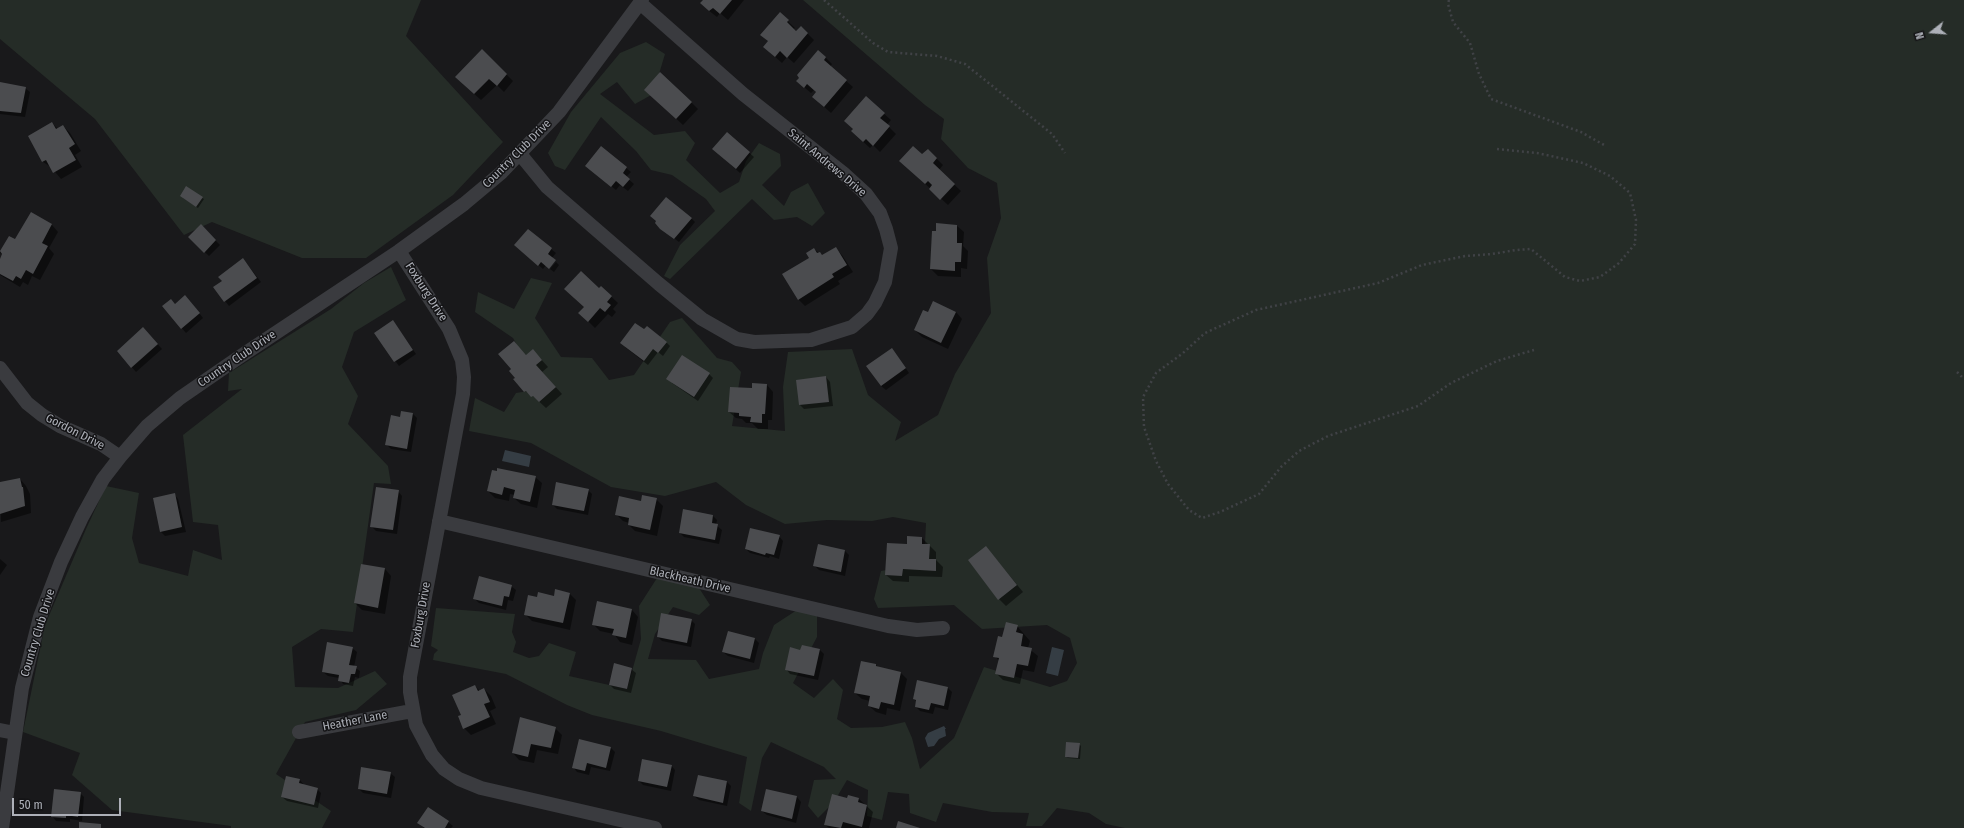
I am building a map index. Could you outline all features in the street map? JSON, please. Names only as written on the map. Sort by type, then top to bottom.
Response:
[{"type":"street","name":"Country Club Drive","points":[[2,828],[15,734],[32,647],[40,617],[61,562],[82,517],[104,479],[120,457],[147,426],[180,398],[234,360],[400,251],[464,204],[520,154],[559,112],[642,1]]},
{"type":"street","name":"Saint Andrews Drive","points":[[520,154],[547,187],[659,284],[702,319],[737,339],[760,342],[811,340],[852,327],[876,303],[885,282],[889,266],[890,248],[886,229],[880,213],[866,194],[843,173],[743,94],[642,1]]},
{"type":"street","name":"Foxburg Drive","points":[[400,251],[449,329],[462,360],[462,394],[410,677],[412,711],[416,725],[432,755],[444,769],[460,779],[481,788],[654,828]]},
{"type":"street","name":"Gordon Drive","points":[[0,368],[27,403],[42,415],[60,426],[101,444],[120,457]]},
{"type":"street","name":"Blackheath Drive","points":[[438,521],[888,626],[917,630],[943,628]]},
{"type":"street","name":"Heather Lane","points":[[299,732],[412,711]]},
{"type":"street","points":[[0,730],[15,734]]},
{"type":"path","points":[[824,0],[873,43],[888,52],[937,56],[965,64],[1052,134],[1065,153]]},
{"type":"path","points":[[1449,0],[1448,4],[1453,22],[1470,43],[1479,74],[1491,100],[1581,132],[1604,145]]},
{"type":"path","points":[[1497,149],[1537,154],[1583,163],[1610,176],[1630,193],[1636,220],[1635,244],[1619,263],[1600,277],[1580,281],[1565,276],[1531,249],[1516,250],[1465,256],[1430,264],[1378,283],[1256,310],[1205,333],[1183,353],[1156,373],[1143,397],[1144,426],[1156,461],[1168,484],[1189,510],[1202,518],[1220,512],[1258,494],[1281,467],[1299,451],[1328,436],[1418,406],[1451,383],[1497,361],[1534,350]]},
{"type":"path","points":[[1957,372],[1964,379]]},
{"type":"shaded area","points":[[0,0],[421,0],[406,36],[503,142],[453,195],[366,258],[302,258],[212,222],[184,235],[95,119],[0,39]]},
{"type":"shaded area","points":[[803,0],[1964,0],[1964,828],[1125,828],[1106,824],[1089,813],[1057,808],[1042,826],[1026,826],[1029,813],[992,812],[943,803],[936,822],[910,813],[909,794],[888,792],[882,820],[867,816],[868,790],[847,780],[834,802],[818,818],[808,806],[814,780],[836,779],[824,767],[771,742],[762,758],[751,811],[739,803],[747,757],[661,731],[592,715],[567,705],[506,674],[433,660],[434,654],[438,650],[431,646],[436,608],[515,614],[512,632],[516,642],[513,652],[529,658],[539,656],[549,643],[576,652],[569,676],[627,689],[641,639],[639,606],[657,578],[699,588],[710,605],[699,615],[673,607],[655,634],[648,659],[696,660],[709,679],[759,669],[763,653],[774,625],[797,610],[817,616],[817,637],[793,683],[814,698],[833,679],[843,690],[837,719],[851,728],[882,727],[905,722],[912,738],[920,769],[954,738],[984,667],[1050,687],[1067,681],[1077,663],[1070,638],[1047,625],[982,629],[954,605],[878,608],[874,599],[881,571],[924,563],[926,523],[893,517],[872,521],[827,520],[785,524],[746,505],[716,482],[665,496],[611,487],[531,443],[469,431],[475,398],[504,412],[516,393],[541,389],[513,338],[475,312],[478,292],[514,309],[531,278],[552,283],[535,318],[561,357],[592,358],[609,380],[634,375],[670,322],[682,318],[717,358],[732,362],[741,372],[732,426],[785,431],[783,387],[788,352],[852,349],[868,395],[901,422],[895,441],[938,415],[955,374],[991,313],[987,258],[1001,218],[997,183],[968,168],[941,139],[944,119],[925,105]]},
{"type":"shaded area","points":[[646,42],[665,54],[653,94],[635,104],[617,82],[600,94],[654,135],[685,131],[695,143],[686,160],[720,193],[739,182],[746,161],[759,143],[780,154],[781,166],[762,185],[784,206],[791,192],[808,183],[825,213],[812,226],[797,217],[774,220],[752,199],[670,279],[664,276],[680,245],[715,211],[706,199],[672,175],[651,170],[636,151],[601,117],[565,170],[555,166],[548,153],[571,112],[620,53]]},
{"type":"shaded area","points":[[391,267],[406,300],[354,332],[342,367],[358,396],[348,424],[388,466],[391,484],[374,483],[353,632],[321,629],[292,647],[295,687],[338,688],[375,671],[387,684],[356,710],[305,722],[276,774],[331,811],[322,828],[231,828],[231,826],[112,810],[72,775],[80,753],[23,732],[45,625],[106,486],[139,493],[132,538],[139,563],[188,576],[193,550],[222,560],[218,525],[193,522],[183,435],[242,389],[228,391],[229,373],[331,309],[364,283]]},
{"type":"shaded area","points":[[505,450],[531,456],[529,467],[502,461]]},
{"type":"shaded area","points":[[1052,647],[1064,650],[1058,676],[1046,673]]},
{"type":"shaded area","points":[[944,726],[946,729],[946,736],[939,739],[934,746],[928,747],[925,738],[928,733]]},
{"type":"building","points":[[703,0],[732,0],[720,14],[713,8],[709,11],[700,3]]},
{"type":"building","points":[[780,12],[789,20],[787,22],[796,31],[801,26],[808,33],[787,58],[780,51],[775,57],[763,47],[768,41],[760,35]]},
{"type":"building","points":[[482,49],[507,74],[497,86],[489,79],[474,94],[455,77]]},
{"type":"building","points":[[818,50],[826,57],[824,60],[847,80],[824,107],[812,97],[816,92],[807,84],[804,88],[796,81],[799,78],[797,75]]},
{"type":"building","points":[[660,72],[692,102],[676,119],[644,90]]},
{"type":"building","points":[[0,82],[26,87],[21,113],[0,111]]},
{"type":"building","points":[[866,96],[885,113],[880,118],[890,126],[873,146],[866,139],[863,142],[851,131],[853,129],[844,121]]},
{"type":"building","points":[[52,122],[56,129],[63,125],[75,144],[69,148],[76,160],[53,173],[46,160],[42,162],[28,136]]},
{"type":"building","points":[[727,132],[750,152],[736,169],[712,149]]},
{"type":"building","points":[[601,146],[627,167],[623,173],[630,179],[623,187],[616,181],[611,187],[585,166]]},
{"type":"building","points":[[913,146],[922,154],[928,149],[937,158],[933,163],[955,184],[940,200],[929,189],[932,185],[928,181],[925,184],[899,161]]},
{"type":"building","points":[[186,186],[203,197],[196,207],[180,196]]},
{"type":"building","points":[[666,197],[692,218],[674,239],[660,229],[655,223],[656,221],[650,216]]},
{"type":"building","points":[[31,212],[52,224],[42,243],[48,246],[33,274],[26,270],[21,279],[16,276],[13,281],[0,274],[0,259],[2,254],[0,251],[9,236],[15,239]]},
{"type":"building","points":[[936,223],[957,225],[957,243],[962,243],[961,262],[955,262],[955,271],[930,269],[932,231],[936,231]]},
{"type":"building","points":[[201,224],[216,240],[204,253],[188,237]]},
{"type":"building","points":[[528,229],[552,248],[548,254],[556,260],[549,269],[541,262],[538,266],[514,245]]},
{"type":"building","points":[[836,247],[847,265],[832,274],[834,277],[798,300],[782,274],[809,258],[806,253],[814,248],[817,253],[820,252],[822,255]]},
{"type":"building","points":[[243,258],[257,278],[224,302],[213,287],[222,281],[218,277]]},
{"type":"building","points":[[581,271],[599,288],[601,286],[612,296],[607,302],[611,305],[605,312],[600,308],[588,322],[578,313],[584,307],[564,289]]},
{"type":"building","points":[[185,295],[200,313],[181,329],[162,306],[171,299],[175,304]]},
{"type":"building","points":[[933,301],[956,312],[941,343],[914,330],[923,310],[928,312]]},
{"type":"building","points":[[393,320],[413,350],[394,362],[374,333]]},
{"type":"building","points":[[635,323],[644,329],[647,326],[667,342],[658,353],[653,349],[644,361],[620,343]]},
{"type":"building","points":[[143,327],[158,344],[131,368],[117,351]]},
{"type":"building","points":[[514,341],[526,355],[533,349],[542,360],[536,365],[556,387],[539,402],[533,396],[531,397],[526,391],[524,392],[513,379],[515,378],[509,371],[511,369],[498,354]]},
{"type":"building","points":[[892,348],[906,368],[881,386],[866,366]]},
{"type":"building","points":[[682,355],[710,373],[694,397],[666,379]]},
{"type":"building","points":[[826,376],[829,402],[799,405],[796,380]]},
{"type":"building","points":[[752,383],[767,384],[765,414],[762,414],[762,423],[750,422],[751,417],[739,416],[739,413],[728,412],[730,387],[752,388]]},
{"type":"building","points":[[401,411],[413,413],[407,449],[385,445],[391,415],[400,417]]},
{"type":"building","points":[[497,468],[536,476],[530,502],[513,498],[515,490],[504,487],[502,495],[487,491],[492,470],[497,471]]},
{"type":"building","points":[[20,478],[23,487],[25,506],[0,514],[0,482]]},
{"type":"building","points":[[556,482],[589,489],[584,511],[552,505]]},
{"type":"building","points":[[376,487],[399,490],[393,530],[370,527]]},
{"type":"building","points":[[175,493],[182,527],[160,532],[153,498]]},
{"type":"building","points":[[642,495],[657,498],[650,530],[628,525],[629,518],[615,515],[619,496],[641,501]]},
{"type":"building","points":[[683,509],[713,515],[712,523],[718,524],[715,540],[679,533]]},
{"type":"building","points":[[750,528],[780,535],[774,555],[766,553],[765,555],[745,549]]},
{"type":"building","points":[[907,536],[922,537],[922,544],[930,544],[929,559],[936,559],[936,571],[903,569],[902,576],[885,575],[887,543],[907,544]]},
{"type":"building","points":[[818,544],[845,550],[841,572],[813,566]]},
{"type":"building","points":[[986,546],[1017,585],[998,600],[968,560]]},
{"type":"building","points":[[361,564],[385,568],[378,608],[354,603]]},
{"type":"building","points":[[479,576],[512,585],[509,597],[504,596],[502,606],[473,599]]},
{"type":"building","points":[[555,589],[570,593],[563,623],[524,615],[528,595],[537,597],[538,592],[554,596]]},
{"type":"building","points":[[597,601],[632,609],[626,638],[612,635],[614,629],[592,625]]},
{"type":"building","points":[[661,613],[692,619],[687,643],[657,637]]},
{"type":"building","points":[[1006,622],[1018,625],[1016,632],[1023,634],[1021,646],[1032,648],[1028,666],[1017,664],[1014,678],[995,674],[999,658],[993,657],[998,636],[1002,637]]},
{"type":"building","points":[[728,631],[755,638],[750,659],[722,652]]},
{"type":"building","points":[[327,642],[353,647],[349,665],[357,666],[355,674],[351,674],[349,683],[338,681],[339,675],[322,672]]},
{"type":"building","points":[[802,645],[820,649],[814,676],[785,670],[790,647],[800,650]]},
{"type":"building","points":[[861,661],[901,672],[894,705],[881,702],[879,709],[868,706],[870,696],[854,693]]},
{"type":"building","points":[[614,663],[632,668],[627,689],[609,685]]},
{"type":"building","points":[[917,680],[948,687],[944,706],[931,703],[929,710],[915,707],[916,700],[913,699]]},
{"type":"building","points":[[475,685],[478,691],[484,688],[490,702],[484,704],[490,717],[463,729],[458,716],[461,715],[452,695]]},
{"type":"building","points":[[520,717],[556,727],[551,748],[531,744],[528,757],[512,753]]},
{"type":"building","points":[[579,739],[611,747],[606,768],[587,763],[585,771],[572,768]]},
{"type":"building","points":[[1066,742],[1080,743],[1078,758],[1065,757]]},
{"type":"building","points":[[642,759],[672,765],[667,787],[638,781]]},
{"type":"building","points":[[361,767],[391,772],[387,794],[358,789]]},
{"type":"building","points":[[698,775],[727,781],[723,803],[693,796]]},
{"type":"building","points":[[286,776],[300,779],[299,783],[318,788],[314,805],[281,797]]},
{"type":"building","points":[[54,789],[81,792],[78,817],[66,815],[66,818],[51,817]]},
{"type":"building","points":[[766,789],[797,796],[792,819],[761,811]]},
{"type":"building","points":[[832,794],[847,798],[848,795],[859,798],[858,802],[867,805],[862,827],[843,822],[841,828],[824,825]]},
{"type":"building","points":[[428,807],[449,821],[445,828],[425,828],[417,823]]},
{"type":"building","points":[[898,821],[920,828],[896,828]]},
{"type":"building","points":[[79,822],[101,824],[101,828],[79,828]]}]
